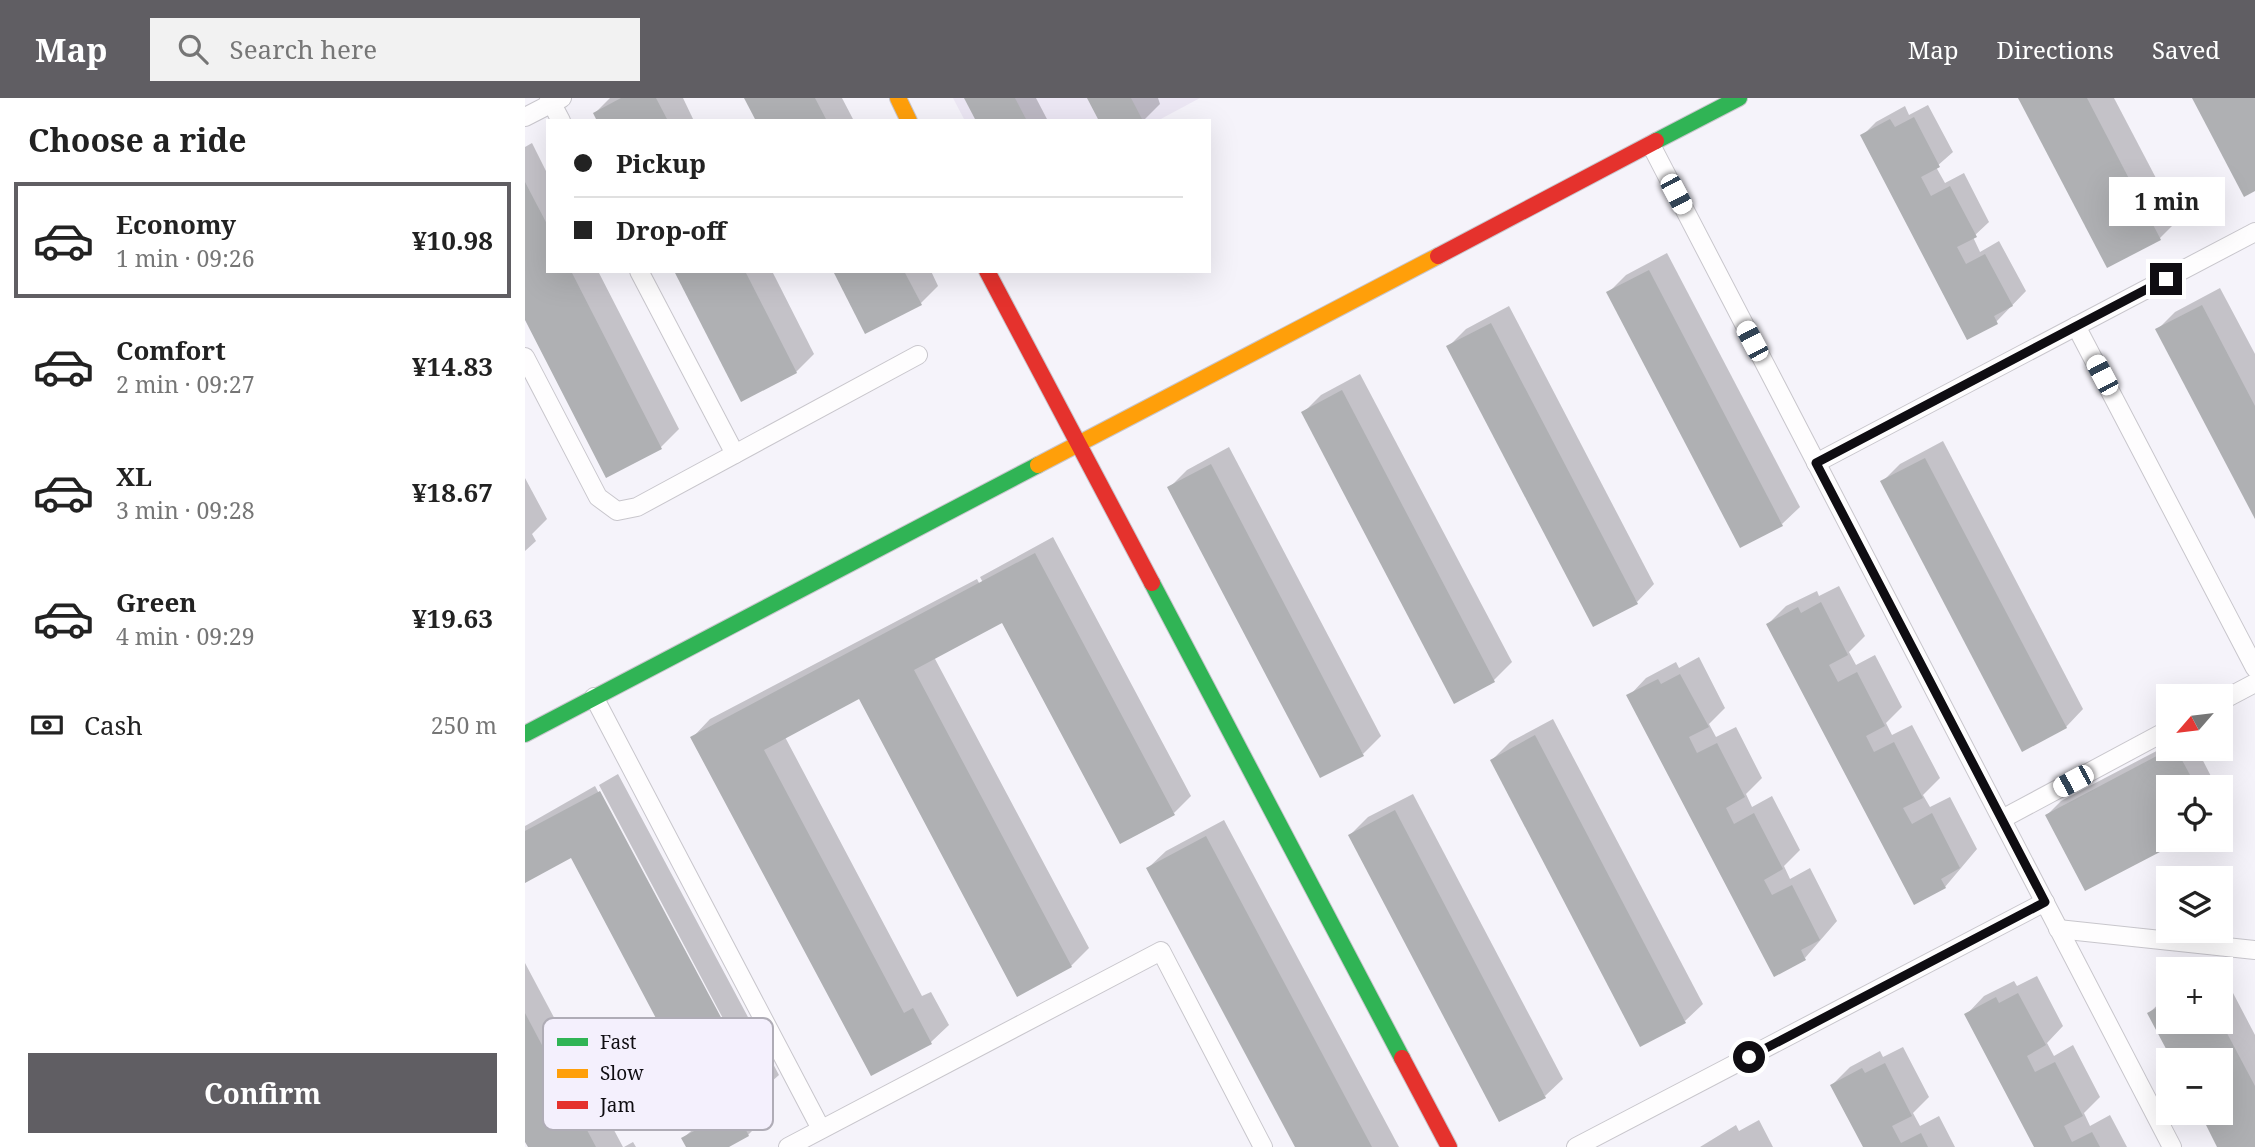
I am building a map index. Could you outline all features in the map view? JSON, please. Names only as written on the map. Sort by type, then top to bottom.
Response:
[{"type":"street","points":[[898,98],[908,119]]},
{"type":"street","points":[[525,733],[1739,98]]},
{"type":"street","points":[[988,273],[1077,446],[1450,1147]]},
{"type":"lane","points":[[525,117],[554,100],[560,119]]},
{"type":"lane","points":[[1651,145],[2172,1147]]},
{"type":"lane","points":[[1816,463],[2255,232]]},
{"type":"lane","points":[[640,273],[735,454]]},
{"type":"lane","points":[[2076,326],[2255,667]]},
{"type":"lane","points":[[525,357],[598,497],[617,511],[637,507],[918,355]]},
{"type":"lane","points":[[2233,695],[2255,683]]},
{"type":"lane","points":[[594,697],[763,1018]]},
{"type":"lane","points":[[2002,820],[2156,737]]},
{"type":"lane","points":[[1576,1147],[2045,902]]},
{"type":"lane","points":[[2058,929],[2255,950]]},
{"type":"lane","points":[[788,1147],[1161,951],[1263,1147]]},
{"type":"lane","points":[[773,1038],[821,1129]]},
{"type":"shaded area","points":[[953,98],[1200,98],[1161,119],[964,119]]},
{"type":"building","points":[[621,98],[656,98],[667,119],[596,119],[593,113]]},
{"type":"building","points":[[744,98],[815,98],[826,119],[755,119]]},
{"type":"building","points":[[964,98],[1015,98],[1026,119],[975,119]]},
{"type":"building","points":[[1087,98],[1131,98],[1142,119],[1098,119]]},
{"type":"building","points":[[2018,98],[2087,98],[2161,240],[2107,268]]},
{"type":"building","points":[[2192,98],[2255,98],[2255,191],[2244,197]]},
{"type":"building","points":[[1914,117],[1940,167],[1921,177],[1931,196],[1950,186],[1977,237],[1957,247],[1966,264],[1985,254],[2013,306],[1994,316],[1998,324],[1967,340],[1860,135],[1890,119],[1895,127]]},
{"type":"building","points":[[525,182],[546,222],[546,273],[572,273],[662,449],[606,478],[525,320]]},
{"type":"building","points":[[1649,270],[1783,526],[1740,548],[1606,292]]},
{"type":"building","points":[[675,273],[746,273],[797,373],[741,402]]},
{"type":"building","points":[[834,273],[905,273],[922,305],[865,334]]},
{"type":"building","points":[[2202,305],[2255,406],[2255,519],[2155,329]]},
{"type":"building","points":[[1491,323],[1638,604],[1593,627],[1446,346]]},
{"type":"building","points":[[1342,390],[1495,682],[1454,704],[1301,412]]},
{"type":"building","points":[[1925,458],[2067,728],[2022,752],[1880,481]]},
{"type":"building","points":[[1211,464],[1364,756],[1320,778],[1167,487]]},
{"type":"building","points":[[1035,553],[1175,815],[1120,844],[1002,623],[914,670],[1072,967],[1017,997],[859,699],[764,750],[904,1013],[913,1008],[932,1044],[871,1076],[690,737]]},
{"type":"building","points":[[1821,602],[1848,655],[1829,665],[1838,682],[1857,672],[1885,726],[1866,736],[1874,752],[1894,742],[1923,798],[1903,808],[1912,824],[1932,813],[1960,868],[1941,879],[1946,888],[1914,905],[1766,624],[1798,607],[1801,613]]},
{"type":"building","points":[[1680,674],[1709,727],[1689,737],[1697,753],[1717,743],[1745,797],[1726,808],[1734,824],[1754,813],[1783,869],[1764,880],[1772,895],[1792,885],[1820,940],[1801,950],[1806,960],[1774,977],[1626,695],[1658,679],[1661,684]]},
{"type":"building","points":[[1535,735],[1686,1023],[1640,1047],[1490,760]]},
{"type":"building","points":[[2156,756],[2156,761],[2182,761],[2190,775],[2156,775],[2156,852],[2160,852],[2085,891],[2045,815]]},
{"type":"building","points":[[600,791],[721,1018],[656,1018],[571,858],[525,883],[525,831]]},
{"type":"building","points":[[1395,810],[1546,1098],[1499,1122],[1348,835]]},
{"type":"building","points":[[1206,836],[1372,1147],[1295,1147],[1146,868]]},
{"type":"building","points":[[2018,993],[2046,1045],[2027,1056],[2035,1072],[2055,1062],[2083,1116],[2064,1126],[2072,1142],[2092,1132],[2100,1147],[2034,1147],[1964,1014],[1996,997],[1999,1003]]},
{"type":"building","points":[[2156,1008],[2156,1030],[2147,1013]]},
{"type":"building","points":[[525,1013],[543,1047],[543,1130],[587,1130],[596,1147],[528,1147],[525,1142]]},
{"type":"building","points":[[2158,1034],[2227,1034],[2255,1086],[2255,1147],[2217,1147],[2206,1125],[2233,1125],[2233,1048],[2166,1048]]},
{"type":"building","points":[[1885,1063],[1912,1116],[1892,1126],[1901,1143],[1921,1133],[1928,1147],[1863,1147],[1830,1085],[1862,1068],[1865,1073]]},
{"type":"building","points":[[696,1130],[746,1130],[749,1136],[729,1147],[686,1147],[681,1138]]},
{"type":"traffic: fast","points":[[1656,141],[1739,98]]},
{"type":"traffic: fast","points":[[525,734],[1038,465]]},
{"type":"traffic: fast","points":[[1152,583],[1402,1058]]},
{"type":"traffic: slow","points":[[898,98],[908,119]]},
{"type":"traffic: slow","points":[[1038,465],[1438,256]]},
{"type":"traffic: jam","points":[[1438,256],[1656,141]]},
{"type":"traffic: jam","points":[[988,273],[1152,583]]},
{"type":"traffic: jam","points":[[1402,1058],[1449,1147]]},
{"type":"route","points":[[1749,1057],[2045,902],[1816,463],[2166,279]]}]
